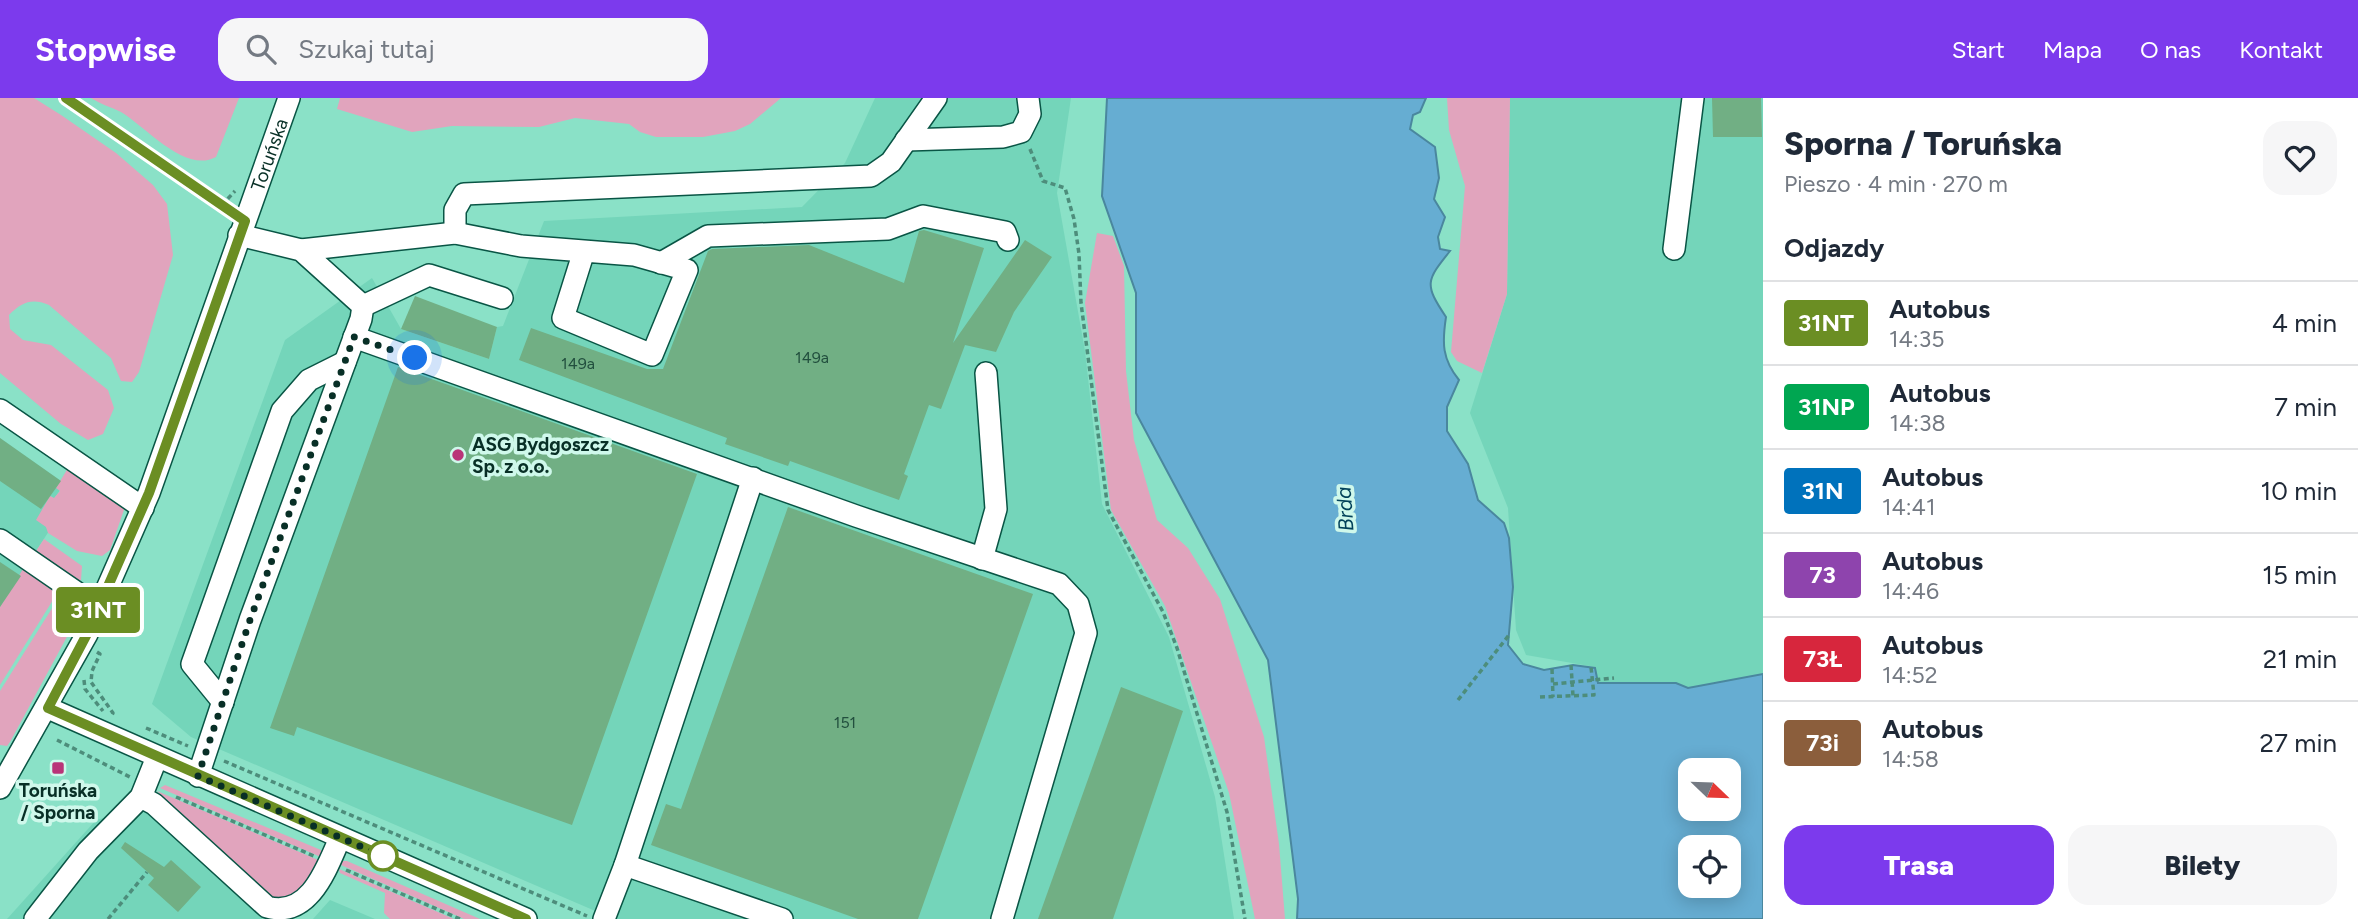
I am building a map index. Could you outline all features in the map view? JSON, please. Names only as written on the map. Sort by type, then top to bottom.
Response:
[{"type":"street","name":"Toruńska","points":[[0,788],[6,763],[48,708],[82,645],[142,508],[289,98]]},
{"type":"street","points":[[455,233],[455,210],[464,194],[871,176],[891,162],[936,98]]},
{"type":"street","points":[[906,140],[1003,137],[1021,132],[1030,114],[1028,98]]},
{"type":"street","points":[[1674,249],[1693,98]]},
{"type":"street","points":[[661,262],[708,236],[888,229],[923,216],[1005,232],[1008,240]]},
{"type":"street","points":[[239,235],[301,250],[455,233],[522,246],[634,255],[687,270],[652,355],[563,318],[584,251]]},
{"type":"street","points":[[301,250],[363,306]]},
{"type":"street","points":[[198,776],[250,620],[363,306],[429,275],[502,298]]},
{"type":"street","points":[[354,337],[1059,584],[1077,604],[1086,633],[1002,919]]},
{"type":"street","points":[[223,702],[192,664],[253,486],[282,411],[309,380],[345,362]]},
{"type":"street","points":[[982,559],[996,509],[986,373]]},
{"type":"street","points":[[0,410],[142,508]]},
{"type":"street","points":[[604,919],[625,865],[754,478]]},
{"type":"street","points":[[0,540],[99,608]]},
{"type":"street","points":[[48,708],[526,919]]},
{"type":"street","points":[[35,919],[88,851],[144,790],[157,757]]},
{"type":"street","points":[[144,790],[154,804],[272,910],[293,913],[303,907],[315,893],[340,838]]},
{"type":"street","points":[[625,865],[782,919]]},
{"type":"path","points":[[1021,132],[1043,181],[1065,188],[1074,219],[1081,303],[1108,510],[1163,612],[1177,648],[1227,812],[1245,919]]},
{"type":"path","points":[[1458,700],[1509,635]]},
{"type":"path","points":[[82,645],[100,654],[91,682],[113,712],[120,717]]},
{"type":"path","points":[[1571,665],[1573,696]]},
{"type":"path","points":[[1541,697],[1594,695],[1591,667]]},
{"type":"path","points":[[1552,668],[1553,697]]},
{"type":"path","points":[[1553,684],[1614,678]]},
{"type":"path","points":[[93,761],[113,712]]},
{"type":"path","points":[[144,727],[593,919]]},
{"type":"path","points":[[57,740],[144,790],[328,862],[460,919]]},
{"type":"path","points":[[108,919],[147,872]]},
{"type":"shaded area","points":[[0,98],[34,98],[61,115],[116,153],[153,185],[167,204],[173,255],[139,372],[132,382],[121,381],[111,358],[49,305],[28,302],[9,315],[10,329],[23,340],[51,345],[108,390],[114,408],[103,434],[88,440],[61,424],[0,373]]},
{"type":"shaded area","points":[[91,98],[239,98],[216,157],[204,161],[179,154],[121,112]]},
{"type":"shaded area","points":[[340,98],[781,98],[750,124],[735,131],[703,137],[656,137],[640,132],[629,124],[575,118],[539,127],[452,126],[412,132],[337,109]]},
{"type":"shaded area","points":[[875,98],[1071,98],[1057,193],[1085,351],[1102,504],[1169,637],[1215,797],[1234,919],[614,919],[191,737],[152,704],[285,340],[372,278],[401,329],[489,359],[497,327],[503,326],[544,221],[802,207],[845,163]]},
{"type":"shaded area","points":[[1447,98],[1510,98],[1507,294],[1482,373],[1457,361],[1451,352],[1465,186],[1449,130]]},
{"type":"shaded area","points":[[1510,98],[1763,98],[1763,674],[1687,688],[1675,683],[1598,683],[1595,667],[1526,655],[1516,630],[1508,508],[1470,413],[1507,294]]},
{"type":"shaded area","points":[[1097,233],[1113,236],[1124,266],[1126,371],[1134,440],[1157,520],[1188,548],[1220,599],[1264,737],[1279,844],[1285,919],[1255,919],[1229,793],[1165,606],[1111,510],[1085,303]]},
{"type":"shaded area","points":[[0,438],[61,481],[56,487],[60,490],[54,499],[51,496],[46,527],[49,531],[0,607]]},
{"type":"shaded area","points":[[68,468],[125,507],[110,550],[102,556],[77,551],[48,533],[46,527],[36,520],[50,496],[54,498],[60,491],[56,488]]},
{"type":"shaded area","points":[[44,539],[82,566],[81,580],[78,581],[34,554]]},
{"type":"shaded area","points":[[23,569],[58,592],[0,685],[0,607]]},
{"type":"shaded area","points":[[61,594],[70,600],[75,622],[10,742],[7,746],[0,745],[0,691]]},
{"type":"shaded area","points":[[165,785],[321,850],[323,858],[160,788]]},
{"type":"shaded area","points":[[157,791],[323,862],[313,886],[278,904]]},
{"type":"shaded area","points":[[143,808],[263,919],[7,919],[96,820]]},
{"type":"shaded area","points":[[343,861],[480,919],[464,919],[341,865]]},
{"type":"shaded area","points":[[339,869],[454,919],[390,919],[384,913],[385,893],[340,873]]},
{"type":"shaded area","points":[[330,900],[375,919],[313,919]]},
{"type":"water","name":"Brda","points":[[1107,98],[1426,98],[1420,112],[1413,115],[1410,129],[1435,147],[1439,178],[1434,199],[1445,217],[1438,237],[1440,249],[1450,251],[1436,269],[1431,283],[1434,297],[1446,317],[1446,358],[1459,380],[1447,407],[1447,431],[1468,464],[1478,500],[1504,523],[1509,538],[1513,587],[1508,645],[1523,664],[1544,670],[1573,665],[1595,668],[1598,683],[1676,683],[1688,688],[1763,674],[1763,919],[1297,919],[1298,899],[1268,660],[1136,413],[1136,293],[1102,196]]},
{"type":"building","points":[[1712,98],[1761,98],[1762,137],[1713,137]]},
{"type":"building","points":[[924,230],[984,248],[953,343],[1025,240],[1052,257],[1014,312],[996,352],[965,345],[941,409],[929,405],[904,474],[908,476],[899,500],[790,461],[788,466],[725,444],[727,438],[519,360],[531,328],[647,369],[663,369],[708,251],[809,245],[904,283],[919,231]]},
{"type":"building","points":[[415,296],[497,327],[489,359],[401,329]]},
{"type":"building","points":[[398,367],[697,474],[572,825],[297,727],[294,736],[270,728]]},
{"type":"building","points":[[0,438],[61,481],[41,509],[0,481]]},
{"type":"building","points":[[788,507],[1033,594],[918,919],[858,919],[651,845],[666,804],[681,809]]},
{"type":"building","points":[[0,562],[21,576],[0,607]]},
{"type":"building","points":[[1121,687],[1183,711],[1113,919],[1038,919]]},
{"type":"building","points":[[125,842],[164,867],[171,860],[201,887],[178,912],[148,885],[154,878],[121,848]]},
{"type":"bus line","name":"31NT","points":[[66,98],[245,221],[149,493],[87,634],[48,708],[526,919]]},
{"type":"place","name":"ASG Bydgoszcz Sp. z o.o.","points":[[458,455]]},
{"type":"place","name":"Toruńska / Sporna","points":[[58,768]]},
{"type":"route","points":[[383,856],[198,776],[250,620],[354,337],[415,358]]}]
